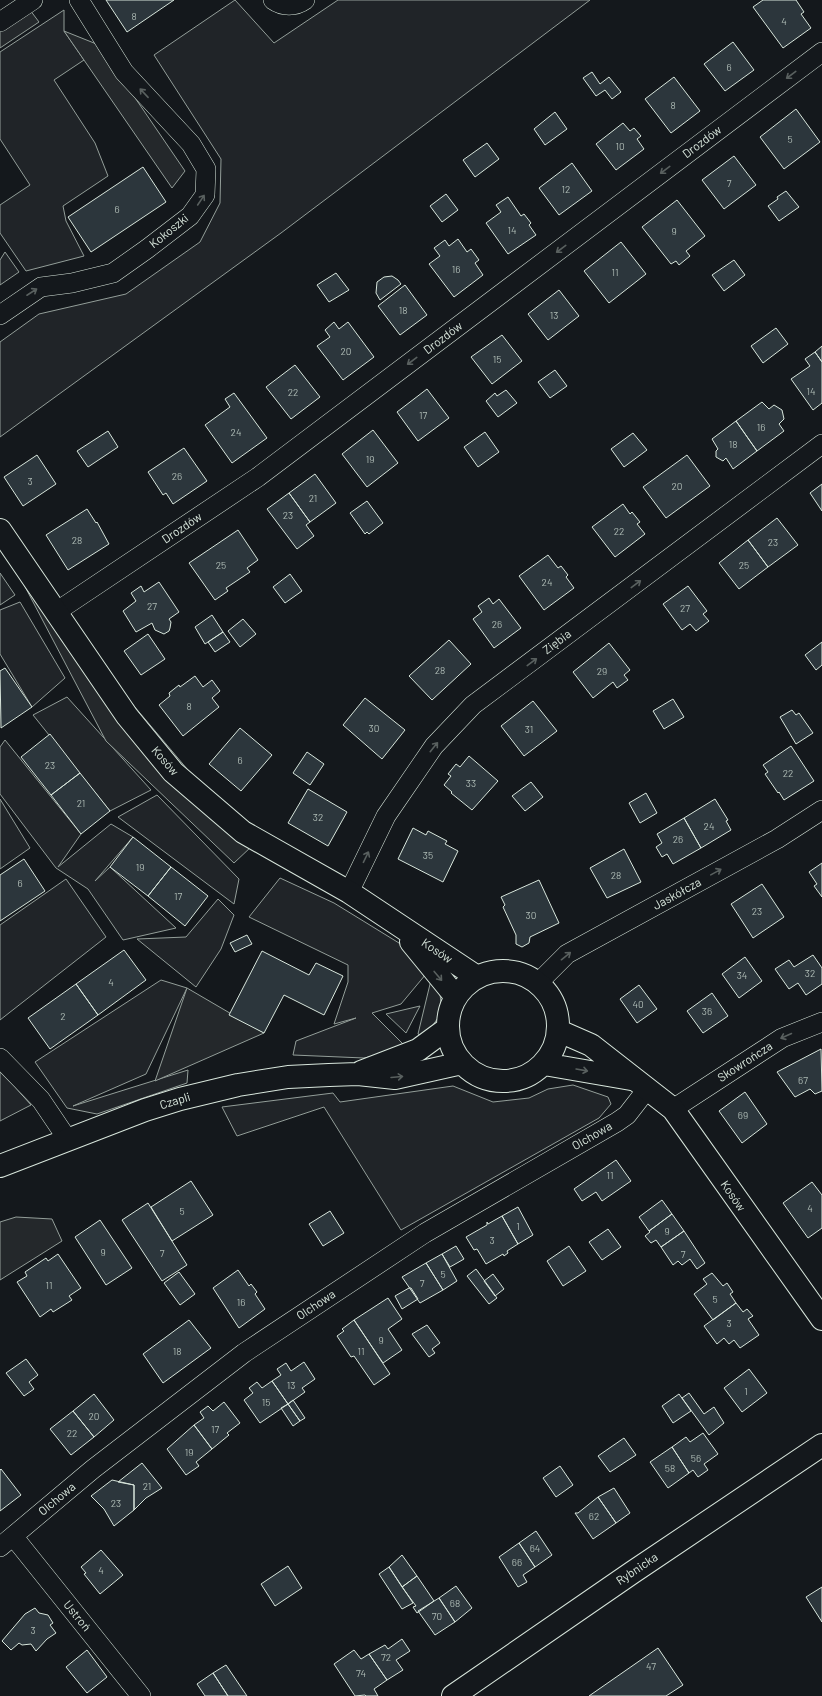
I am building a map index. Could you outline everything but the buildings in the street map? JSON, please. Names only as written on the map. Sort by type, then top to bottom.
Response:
[{"type":"street","points":[[0,22],[33,0]]},
{"type":"street","name":"Kokoszki","points":[[0,315],[40,287],[72,283],[112,273],[147,249],[190,216],[205,195],[206,169],[191,144],[124,72],[79,0]]},
{"type":"street","points":[[273,0],[287,6],[299,4],[305,0]]},
{"type":"street","name":"Drozdów","points":[[56,612],[258,478],[822,52]]},
{"type":"street","name":"Ziębia","points":[[349,892],[386,816],[434,746],[473,705],[822,444]]},
{"type":"street","name":"Kosów","points":[[0,530],[127,716],[173,772],[243,832],[349,892],[397,923],[448,960],[477,977]]},
{"type":"street","name":"Jaskółcza","points":[[538,983],[567,954],[777,839],[822,810]]},
{"type":"street","name":"Kosów","points":[[397,923],[456,997]]},
{"type":"street","points":[[508,971],[527,976],[538,983],[548,992],[558,1017],[559,1031],[556,1043],[544,1064],[529,1075],[512,1081],[493,1081],[476,1074],[462,1063],[450,1041],[448,1028],[450,1012],[456,997],[466,986],[477,977],[489,973],[508,971]]},
{"type":"street","name":"Skowrończa","points":[[673,1109],[782,1038],[822,1022]]},
{"type":"street","name":"Czapli","points":[[358,1074],[418,1050],[448,1028]]},
{"type":"street","name":"Kosów","points":[[559,1031],[591,1045],[673,1109],[822,1319]]},
{"type":"street","points":[[0,1058],[41,1100],[68,1140]]},
{"type":"street","name":"Czapli","points":[[0,1166],[145,1110],[180,1099],[225,1088],[288,1078],[358,1074],[395,1078],[462,1063]]},
{"type":"street","points":[[544,1064],[642,1084]]},
{"type":"street","name":"Olchowa","points":[[6,1541],[93,1469],[244,1353],[425,1233],[627,1115],[642,1084]]},
{"type":"street","name":"Rybnicka","points":[[453,1696],[633,1572],[822,1445]]},
{"type":"street","name":"Ustroń","points":[[6,1541],[141,1696]]},
{"type":"shaded area","points":[[235,0],[274,43],[338,0],[590,0],[281,233],[0,437],[0,342],[39,314],[126,294],[200,242],[220,203],[221,159],[154,55]]},
{"type":"shaded area","points":[[30,10],[39,22],[0,48],[0,30]]},
{"type":"shaded area","points":[[64,10],[64,31],[84,60],[54,80],[95,143],[108,176],[63,206],[66,221],[84,256],[26,271],[0,233],[0,205],[30,185],[0,139],[0,52]]},
{"type":"shaded area","points":[[64,31],[99,45],[185,171],[172,188]]},
{"type":"shaded area","points":[[5,252],[19,272],[0,285],[0,260]]},
{"type":"shaded area","points":[[11,560],[252,846],[234,863],[106,741]]},
{"type":"shaded area","points":[[0,573],[15,595],[0,605]]},
{"type":"shaded area","points":[[20,602],[65,678],[32,707],[0,654],[0,610]]},
{"type":"shaded area","points":[[67,697],[151,790],[110,811],[33,715]]},
{"type":"shaded area","points":[[5,740],[81,834],[58,867],[111,824],[133,837],[95,881],[110,867],[176,928],[123,940],[88,889],[56,868],[0,794],[0,747]]},
{"type":"shaded area","points":[[157,795],[239,879],[234,904],[118,817]]},
{"type":"shaded area","points":[[0,799],[30,848],[0,869]]},
{"type":"shaded area","points":[[280,878],[334,903],[399,943],[426,974],[401,1004],[372,1013],[408,1049],[364,1058],[293,1055],[296,1041],[356,1018],[334,1024],[348,982],[348,965],[249,917]]},
{"type":"shaded area","points":[[66,879],[106,937],[0,1020],[0,925]]},
{"type":"shaded area","points":[[218,899],[234,915],[221,949],[196,987],[137,939],[186,937]]},
{"type":"shaded area","points":[[161,980],[187,988],[146,1074],[73,1106],[188,1070],[187,1083],[97,1114],[67,1108],[35,1062]]},
{"type":"shaded area","points":[[431,980],[440,994],[442,1012],[424,1038],[418,1034]]},
{"type":"shaded area","points":[[187,988],[264,1033],[155,1081]]},
{"type":"shaded area","points":[[420,1006],[406,1033],[386,1014]]},
{"type":"shaded area","points":[[0,1070],[31,1105],[0,1121]]},
{"type":"shaded area","points":[[573,1085],[608,1097],[611,1104],[599,1118],[401,1230],[324,1107],[237,1136],[222,1107],[333,1093],[340,1102],[453,1086],[493,1102],[529,1098],[548,1089]]},
{"type":"shaded area","points":[[16,1217],[52,1219],[62,1241],[0,1280],[0,1222]]}]
